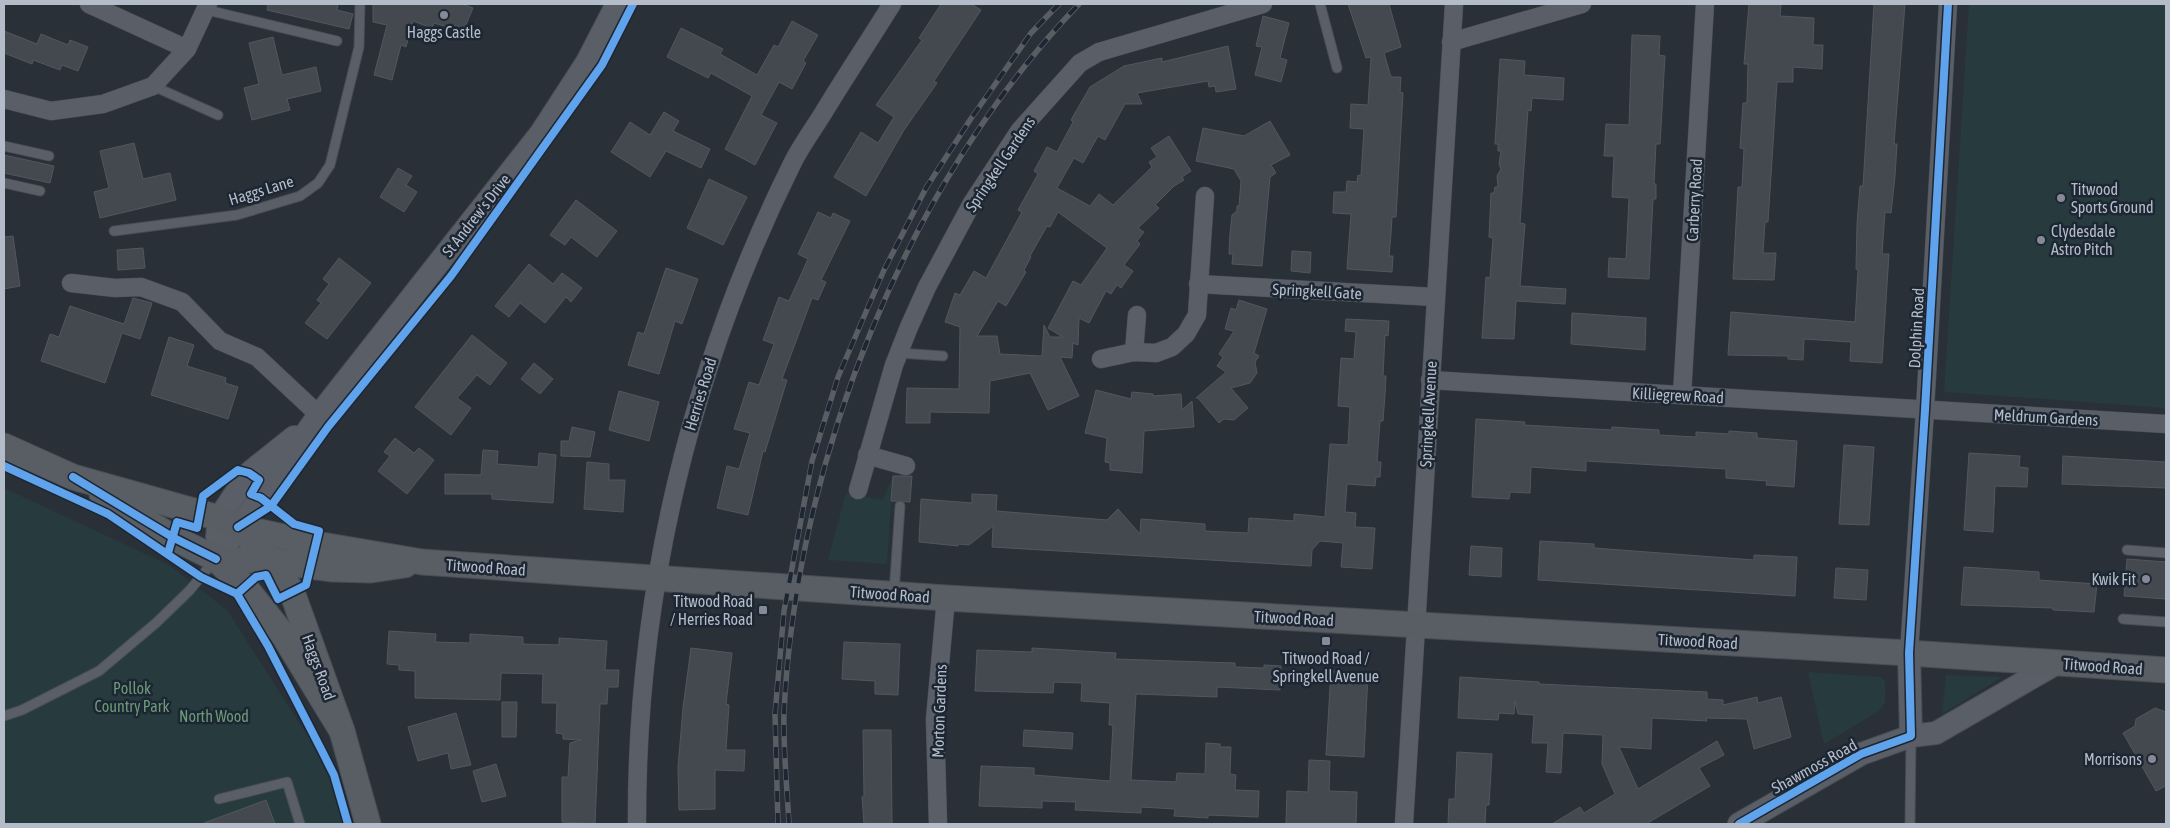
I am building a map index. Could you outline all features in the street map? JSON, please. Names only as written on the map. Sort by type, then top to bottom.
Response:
[{"type":"main road","points":[[4,446],[73,477],[174,538],[216,559],[254,596],[284,636],[342,731]]},
{"type":"main road","name":"Titwood Road","points":[[73,477],[228,523],[316,544],[422,562],[946,598],[1909,653],[2166,670]]},
{"type":"main road","name":"Haggs Road","points":[[228,523],[273,561],[292,592],[342,731],[368,824]]},
{"type":"main road","name":"Titwood Road","points":[[216,559],[273,561],[333,569],[371,570],[422,562]]},
{"type":"street","points":[[89,4],[187,49]]},
{"type":"street","name":"St Andrew's Drive","points":[[216,559],[228,523],[249,473],[319,415],[541,133],[587,62],[617,4]]},
{"type":"street","name":"Herries Road","points":[[637,824],[637,776],[641,712],[656,579],[674,490],[694,408],[723,321],[747,262],[793,161],[892,4]]},
{"type":"street","name":"Springkell Gardens","points":[[858,490],[899,353],[927,287],[972,203],[1020,130],[1080,64],[1099,52],[1263,4]]},
{"type":"street","name":"Springkell Avenue","points":[[1404,824],[1454,4]]},
{"type":"street","points":[[1451,42],[1582,4]]},
{"type":"street","name":"Carberry Road","points":[[1682,395],[1705,4]]},
{"type":"street","name":"Dolphin Road","points":[[1909,653],[1926,410],[1948,4]]},
{"type":"street","points":[[4,99],[51,111],[103,104],[153,86],[187,49],[208,7]]},
{"type":"street","points":[[1102,359],[1134,352],[1156,353],[1172,347],[1186,334],[1196,315],[1206,196]]},
{"type":"street","points":[[71,283],[115,288],[141,287],[182,302],[220,341],[257,357],[319,415]]},
{"type":"street","name":"Springkell Gate","points":[[1198,284],[1435,297]]},
{"type":"street","points":[[1134,352],[1136,315]]},
{"type":"street","name":"Killiegrew Road","points":[[1430,380],[1926,410]]},
{"type":"street","name":"Meldrum Gardens","points":[[1926,410],[2166,424]]},
{"type":"street","points":[[867,455],[906,466]]},
{"type":"street","name":"Morton Gardens","points":[[938,824],[935,719],[946,598]]},
{"type":"street","points":[[1909,653],[1911,736]]},
{"type":"street","name":"Shawmoss Road","points":[[1739,824],[1861,754],[1911,736],[1936,733],[2057,662]]},
{"type":"lane","name":"Haggs Lane","points":[[114,232],[236,215],[300,196],[318,182],[330,165],[359,47],[360,4]]},
{"type":"lane","points":[[1320,4],[1337,68]]},
{"type":"lane","points":[[208,7],[337,41]]},
{"type":"lane","points":[[153,86],[218,115]]},
{"type":"lane","points":[[4,146],[49,156]]},
{"type":"lane","points":[[4,183],[40,191]]},
{"type":"lane","points":[[899,353],[943,356]]},
{"type":"lane","points":[[894,594],[900,506]]},
{"type":"lane","points":[[2127,550],[2166,552]]},
{"type":"lane","points":[[4,716],[22,710],[99,671],[163,616],[189,591],[216,559]]},
{"type":"lane","points":[[2123,619],[2166,622]]},
{"type":"lane","points":[[1910,824],[1911,736]]},
{"type":"lane","points":[[219,799],[286,782],[300,824]]},
{"type":"green space","name":"Titwood Sports Ground","points":[[1969,4],[2166,4],[2166,408],[1944,392]]},
{"type":"green space","points":[[893,476],[887,564],[828,560],[846,493],[883,500]]},
{"type":"green space","name":"Pollok Country Park","points":[[4,488],[169,565],[227,610],[318,752],[329,775],[343,824],[4,824]]},
{"type":"green space","points":[[1808,672],[1881,677],[1885,682],[1885,702],[1879,711],[1824,744]]},
{"type":"green space","points":[[1946,675],[2002,677],[1942,714]]},
{"type":"building","points":[[268,4],[338,4],[337,10],[353,14],[349,29],[267,10]]},
{"type":"building","points":[[373,4],[462,4],[473,8],[464,29],[455,25],[451,28],[434,23],[432,28],[413,21],[406,47],[401,45],[392,80],[374,75],[387,25],[373,22]]},
{"type":"building","points":[[941,4],[971,4],[981,10],[934,81],[937,83],[904,130],[866,196],[834,177],[861,132],[878,143],[894,117],[876,105],[922,40],[919,38]]},
{"type":"building","points":[[1348,4],[1389,4],[1401,47],[1384,53],[1391,77],[1401,77],[1400,92],[1403,93],[1396,217],[1392,217],[1389,256],[1393,256],[1392,272],[1347,269],[1351,214],[1333,213],[1334,192],[1346,192],[1347,181],[1357,182],[1358,175],[1361,176],[1364,129],[1350,128],[1351,104],[1368,105],[1371,57],[1366,58]]},
{"type":"building","points":[[1749,4],[1781,4],[1780,16],[1814,18],[1813,45],[1823,45],[1822,69],[1793,67],[1793,82],[1777,82],[1768,222],[1765,222],[1763,253],[1776,253],[1774,280],[1733,279],[1738,187],[1742,187],[1744,149],[1740,148],[1743,103],[1747,103],[1748,64],[1744,64]]},
{"type":"building","points":[[1874,4],[1905,4],[1894,144],[1897,144],[1895,176],[1891,213],[1885,212],[1882,254],[1889,254],[1882,363],[1850,361],[1851,342],[1804,339],[1803,360],[1788,359],[1788,356],[1728,355],[1731,312],[1855,322],[1858,270],[1856,269],[1857,224],[1860,186],[1863,186]]},
{"type":"building","points":[[1263,16],[1289,23],[1280,58],[1287,60],[1281,82],[1255,75],[1262,47],[1256,46]]},
{"type":"building","points":[[792,21],[818,35],[803,61],[806,63],[792,89],[779,82],[761,115],[777,123],[755,165],[725,149],[752,96],[711,73],[708,78],[667,57],[681,28],[723,49],[720,54],[757,75],[774,45],[778,47]]},
{"type":"building","points":[[4,31],[37,44],[41,34],[68,45],[70,40],[88,47],[78,71],[62,65],[60,70],[33,60],[32,64],[4,53]]},
{"type":"building","points":[[1632,35],[1660,36],[1659,55],[1665,56],[1660,144],[1656,144],[1654,184],[1656,184],[1656,199],[1653,199],[1649,279],[1608,277],[1609,258],[1626,259],[1629,198],[1612,197],[1614,156],[1604,156],[1606,124],[1629,125]]},
{"type":"building","points":[[273,37],[282,75],[316,67],[321,91],[287,99],[290,110],[252,120],[244,88],[259,84],[249,43]]},
{"type":"building","points":[[1228,46],[1236,89],[1216,92],[1215,86],[1209,87],[1208,81],[1137,93],[1142,104],[1125,104],[1105,140],[1098,136],[1083,163],[1074,158],[1057,188],[1090,206],[1099,194],[1113,205],[1152,167],[1149,162],[1157,157],[1151,148],[1169,136],[1191,171],[1182,177],[1184,180],[1174,186],[1155,205],[1159,208],[1138,228],[1144,232],[1137,241],[1140,244],[1124,265],[1133,271],[1121,288],[1117,285],[1111,294],[1106,291],[1089,323],[1079,318],[1078,345],[1073,343],[1072,358],[1060,357],[1079,396],[1048,410],[1030,373],[990,381],[989,413],[930,412],[930,423],[906,423],[907,388],[959,389],[960,327],[945,322],[955,293],[960,295],[974,271],[986,278],[1022,212],[1018,210],[1038,174],[1034,171],[1047,147],[1057,152],[1073,122],[1071,120],[1090,87],[1124,66],[1162,58],[1162,62]],"holes":[[[1058,212],[1107,248],[1081,285],[1073,281],[1048,328],[1063,337],[1050,337],[1044,325],[1042,356],[1000,354],[997,336],[977,336],[998,301],[1006,306],[1026,272],[1024,270],[1030,256],[1047,226],[1050,227]]]},
{"type":"building","points":[[1500,59],[1525,61],[1524,75],[1564,78],[1563,100],[1532,98],[1531,111],[1528,110],[1520,223],[1525,224],[1520,286],[1566,289],[1565,304],[1516,301],[1514,339],[1482,338],[1486,277],[1490,278],[1493,238],[1489,237],[1491,193],[1494,193],[1495,187],[1498,187],[1497,176],[1501,169],[1499,164],[1501,151],[1498,151],[1498,144],[1495,144]]},
{"type":"building","points":[[664,112],[679,121],[673,131],[710,149],[701,168],[666,151],[650,177],[611,152],[630,122],[650,135]]},
{"type":"building","points":[[1270,121],[1290,155],[1271,165],[1276,173],[1270,177],[1262,266],[1232,264],[1233,254],[1229,254],[1230,233],[1232,215],[1237,211],[1237,206],[1239,206],[1241,181],[1234,169],[1196,161],[1203,128],[1244,136]]},
{"type":"building","points":[[134,143],[143,179],[170,173],[176,200],[100,218],[94,192],[109,188],[100,151]]},
{"type":"building","points":[[4,155],[54,166],[50,183],[4,173]]},
{"type":"building","points":[[398,168],[412,176],[406,185],[417,192],[404,212],[380,197]]},
{"type":"building","points":[[709,179],[747,197],[723,245],[687,228]]},
{"type":"building","points":[[576,200],[617,231],[597,257],[571,237],[565,245],[550,235]]},
{"type":"building","points":[[818,212],[831,218],[833,213],[850,221],[821,280],[826,282],[818,300],[812,298],[782,379],[787,380],[765,452],[763,451],[748,515],[717,508],[727,466],[739,469],[750,433],[734,429],[749,382],[759,385],[774,344],[763,340],[779,297],[789,301],[808,259],[798,254]]},
{"type":"building","points":[[13,236],[20,286],[4,289],[4,237]]},
{"type":"building","points":[[143,248],[145,268],[118,270],[117,250]]},
{"type":"building","points":[[1292,251],[1311,252],[1310,273],[1291,271]]},
{"type":"building","points":[[339,258],[371,283],[327,339],[305,323],[321,303],[317,300],[329,284],[323,279]]},
{"type":"building","points":[[529,264],[553,284],[562,273],[582,288],[571,302],[566,297],[545,323],[520,303],[509,317],[495,306]]},
{"type":"building","points":[[666,268],[698,279],[682,324],[675,321],[659,374],[628,365],[638,332],[644,334]]},
{"type":"building","points":[[133,298],[152,303],[140,339],[122,333],[105,383],[41,361],[50,334],[59,337],[70,306],[124,324]]},
{"type":"building","points":[[1239,300],[1267,309],[1254,353],[1259,356],[1255,362],[1257,373],[1250,383],[1231,388],[1248,408],[1234,420],[1224,419],[1219,423],[1196,398],[1226,372],[1217,366],[1223,357],[1219,354],[1234,331],[1225,329],[1231,308],[1236,310]]},
{"type":"building","points":[[1572,313],[1646,318],[1645,350],[1571,344]]},
{"type":"building","points":[[1346,319],[1389,321],[1388,336],[1385,335],[1383,376],[1386,376],[1385,395],[1383,421],[1380,421],[1377,462],[1381,462],[1380,477],[1376,477],[1375,486],[1347,484],[1345,512],[1356,513],[1355,527],[1375,528],[1372,569],[1341,567],[1343,543],[1320,541],[1312,550],[1311,566],[992,547],[993,526],[969,545],[958,544],[958,546],[919,542],[921,499],[972,503],[972,494],[997,495],[996,511],[1107,520],[1118,509],[1140,534],[1141,519],[1205,524],[1205,531],[1248,533],[1249,518],[1294,521],[1294,514],[1325,517],[1330,444],[1348,445],[1350,407],[1338,406],[1341,358],[1354,359],[1356,332],[1345,331]]},
{"type":"building","points":[[472,335],[507,363],[490,385],[477,375],[457,398],[471,408],[451,435],[415,407]]},
{"type":"building","points":[[169,337],[194,345],[187,366],[226,378],[225,383],[238,387],[228,419],[151,395]]},
{"type":"building","points":[[534,363],[553,379],[540,394],[521,379]]},
{"type":"building","points":[[1096,390],[1131,399],[1132,392],[1153,394],[1153,396],[1181,394],[1182,410],[1192,401],[1194,427],[1144,431],[1142,473],[1110,470],[1110,463],[1105,462],[1107,438],[1085,433]]},
{"type":"building","points":[[619,391],[659,402],[649,441],[609,430]]},
{"type":"building","points":[[1476,419],[1525,422],[1524,425],[1612,430],[1612,427],[1659,430],[1659,435],[1696,437],[1696,432],[1729,434],[1729,431],[1757,433],[1757,438],[1797,441],[1794,487],[1766,485],[1767,481],[1726,478],[1726,469],[1586,461],[1586,471],[1531,467],[1530,493],[1510,492],[1509,499],[1472,497]]},
{"type":"building","points":[[572,427],[595,432],[590,457],[561,456],[561,441],[569,441]]},
{"type":"building","points":[[395,438],[414,453],[419,448],[434,460],[407,494],[378,471],[390,456],[384,452]]},
{"type":"building","points":[[1844,445],[1874,447],[1869,525],[1839,524]]},
{"type":"building","points":[[483,450],[498,451],[497,464],[538,467],[539,453],[556,455],[553,503],[492,499],[492,494],[445,494],[445,474],[481,475]]},
{"type":"building","points":[[1969,453],[2020,456],[2019,467],[2028,468],[2027,487],[1995,486],[1993,532],[1964,530]]},
{"type":"building","points":[[2063,456],[2166,462],[2166,488],[2062,484]]},
{"type":"building","points":[[587,462],[609,464],[609,480],[625,480],[623,512],[584,509]]},
{"type":"building","points":[[893,476],[912,476],[910,502],[891,501]]},
{"type":"building","points":[[1540,541],[1594,544],[1594,548],[1754,560],[1754,555],[1797,557],[1795,596],[1538,580]]},
{"type":"building","points":[[1471,546],[1502,548],[1501,577],[1469,575]]},
{"type":"building","name":"Kwik Fit","points":[[2127,559],[2166,562],[2166,599],[2124,596]]},
{"type":"building","points":[[1964,567],[2039,572],[2039,580],[2097,584],[2094,612],[2053,610],[2053,608],[1961,605]]},
{"type":"building","points":[[1836,568],[1868,570],[1866,600],[1834,598]]},
{"type":"building","points":[[389,631],[436,634],[435,642],[470,643],[470,634],[523,637],[523,644],[559,645],[559,638],[607,641],[605,670],[619,670],[618,687],[608,687],[607,704],[600,704],[595,824],[562,822],[562,777],[568,777],[570,743],[581,740],[563,739],[563,734],[556,733],[557,703],[542,703],[543,674],[501,673],[500,700],[415,698],[415,671],[399,670],[399,665],[387,664]]},
{"type":"building","points":[[844,642],[900,644],[898,695],[875,694],[875,681],[842,679]]},
{"type":"building","points":[[691,648],[732,653],[726,704],[729,705],[726,750],[745,750],[744,771],[715,770],[715,809],[679,810],[678,767]]},
{"type":"building","points":[[1032,648],[1116,653],[1115,659],[1235,663],[1235,667],[1264,668],[1264,665],[1281,666],[1280,690],[1217,687],[1217,697],[1136,694],[1131,780],[1176,782],[1177,773],[1205,774],[1206,743],[1220,744],[1220,747],[1231,747],[1230,774],[1236,775],[1235,790],[1259,791],[1258,817],[1208,815],[1208,818],[1174,816],[1175,809],[1141,807],[1141,813],[1075,810],[1076,802],[1042,801],[1042,808],[979,806],[981,766],[1034,768],[1034,775],[1110,781],[1113,725],[1109,725],[1110,703],[1081,701],[1082,683],[1054,682],[1053,693],[975,691],[977,650],[1032,652]]},
{"type":"building","points":[[1331,671],[1368,673],[1364,757],[1326,755]]},
{"type":"building","points":[[1460,677],[1539,682],[1539,684],[1707,692],[1707,699],[1723,700],[1723,705],[1757,697],[1758,703],[1781,697],[1791,737],[1754,749],[1747,719],[1706,718],[1707,721],[1652,718],[1651,749],[1619,747],[1638,789],[1717,741],[1724,755],[1699,768],[1710,786],[1646,824],[1552,824],[1580,807],[1584,813],[1615,794],[1602,764],[1603,735],[1563,733],[1561,773],[1546,772],[1548,743],[1532,743],[1534,715],[1518,714],[1515,701],[1514,714],[1499,713],[1498,720],[1458,718]]},
{"type":"building","points":[[502,702],[517,702],[516,737],[502,737]]},
{"type":"building","name":"Morrisons","points":[[2155,708],[2166,712],[2166,786],[2156,791],[2123,733],[2135,726],[2136,719]]},
{"type":"building","points":[[456,713],[471,765],[451,769],[448,753],[418,761],[408,727]]},
{"type":"building","points":[[863,730],[891,730],[892,824],[864,824],[862,797],[864,796]]},
{"type":"building","points":[[1024,730],[1073,733],[1072,749],[1023,746]]},
{"type":"building","points":[[1457,752],[1492,754],[1489,805],[1486,805],[1485,824],[1448,824],[1449,799],[1455,799]]},
{"type":"building","points":[[1309,760],[1330,761],[1329,791],[1357,792],[1356,824],[1286,824],[1287,791],[1308,792]]},
{"type":"building","points":[[496,764],[506,796],[482,802],[473,771]]},
{"type":"building","points":[[266,800],[275,824],[204,824],[204,823]]},
{"type":"railway","points":[[778,824],[775,714],[784,611],[812,461],[838,377],[884,270],[926,188],[970,120],[1031,33],[1059,4]]},
{"type":"railway","points":[[789,824],[784,712],[793,617],[811,521],[837,426],[871,332],[912,242],[961,156],[1017,76],[1079,4]]},
{"type":"cycle path","points":[[238,527],[271,506],[328,427],[451,276],[602,65],[633,4]]},
{"type":"cycle path","points":[[1739,824],[1861,754],[1911,736],[1909,653],[1948,4]]},
{"type":"cycle path","points":[[4,466],[108,514],[201,577],[237,594],[268,646],[334,775],[348,824]]},
{"type":"cycle path","points":[[168,553],[177,522],[197,528],[203,496],[238,470],[249,473],[259,480],[251,494],[261,498],[294,524],[319,531],[306,585],[278,599],[266,575],[256,577],[237,594]]},
{"type":"cycle path","points":[[73,477],[174,538],[216,559]]},
{"type":"place","name":"Haggs Castle","points":[[444,15]]},
{"type":"place","name":"Titwood Sports Ground","points":[[2061,198]]},
{"type":"place","name":"Clydesdale Astro Pitch","points":[[2041,240]]},
{"type":"place","name":"Kwik Fit","points":[[2146,579]]},
{"type":"place","name":"Titwood Road / Herries Road","points":[[763,610]]},
{"type":"place","name":"Titwood Road / Springkell Avenue","points":[[1326,641]]},
{"type":"place","name":"Morrisons","points":[[2152,759]]},
{"type":"park label","name":"North Wood","points":[[214,716]]}]
